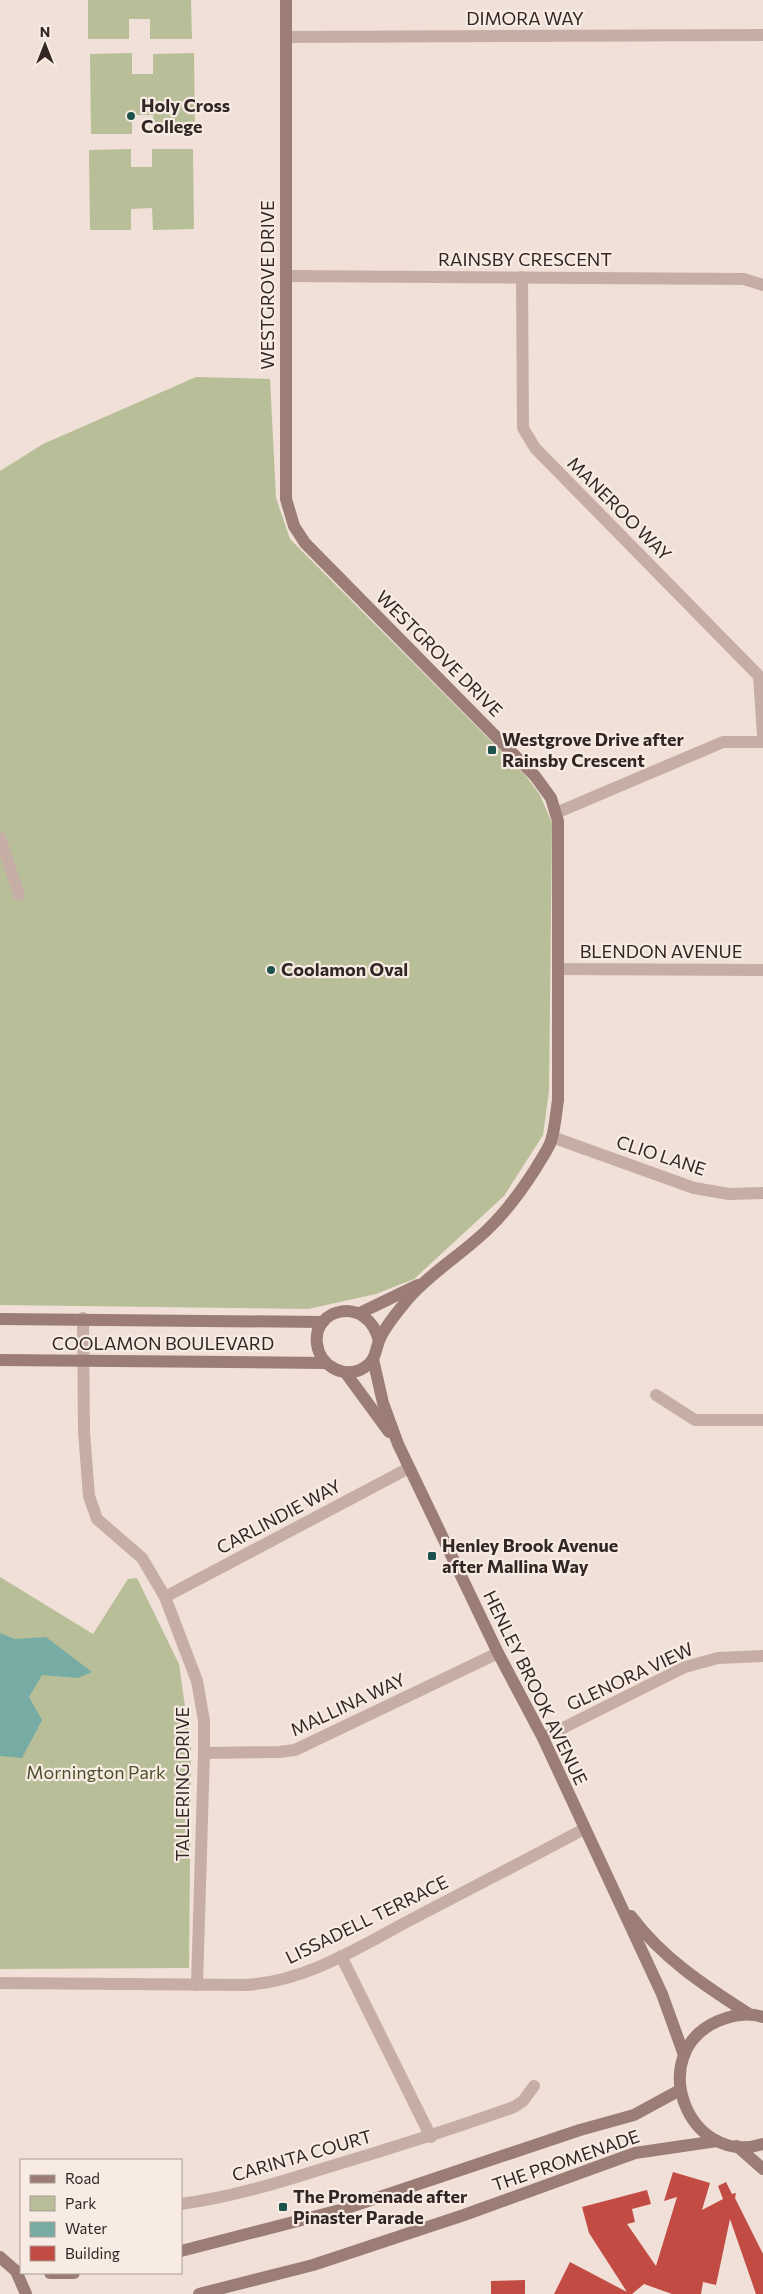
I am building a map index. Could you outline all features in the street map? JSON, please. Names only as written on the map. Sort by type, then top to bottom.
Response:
[{"type":"street","name":"WESTGROVE DRIVE","points":[[286,0],[286,499],[294,526],[305,543],[535,776],[551,798],[558,821],[558,1100],[552,1137],[522,1191],[487,1230],[422,1282],[360,1313]]},
{"type":"street","name":"DIMORA WAY","points":[[286,37],[763,35]]},
{"type":"street","name":"RAINSBY CRESCENT","points":[[286,276],[744,280],[763,285]]},
{"type":"street","name":"MANEROO WAY","points":[[522,277],[523,428],[535,448],[759,676],[763,735]]},
{"type":"street","points":[[556,813],[723,742],[763,742]]},
{"type":"street","points":[[0,837],[19,895]]},
{"type":"street","name":"BLENDON AVENUE","points":[[558,969],[763,970]]},
{"type":"street","name":"CLIO LANE","points":[[552,1137],[694,1188],[729,1194],[763,1193]]},
{"type":"street","name":"WESTGROVE DRIVE","points":[[379,1340],[400,1309],[422,1282]]},
{"type":"street","points":[[350,1310],[360,1313],[370,1320],[376,1329],[379,1340],[373,1359],[365,1367],[345,1372],[334,1369],[325,1362],[319,1353],[316,1343],[318,1332],[323,1322],[331,1315],[340,1311],[350,1310]]},
{"type":"street","name":"COOLAMON BOULEVARD","points":[[0,1319],[83,1318],[323,1322]]},
{"type":"street","name":"TALLERING DRIVE","points":[[83,1318],[84,1432],[89,1496],[97,1519],[142,1558],[165,1598],[197,1681],[204,1722],[197,1985]]},
{"type":"street","name":"HENLEY BROOK AVENUE","points":[[373,1359],[383,1403],[398,1444],[498,1652],[544,1738],[584,1829],[662,1994],[684,2055]]},
{"type":"street","name":"COOLAMON BOULEVARD","points":[[0,1360],[325,1362]]},
{"type":"street","name":"HENLEY BROOK AVENUE","points":[[345,1372],[398,1444]]},
{"type":"street","points":[[656,1395],[695,1420],[763,1420]]},
{"type":"street","name":"CARLINDIE WAY","points":[[165,1598],[409,1468]]},
{"type":"street","name":"MALLINA WAY","points":[[204,1753],[295,1750],[498,1652]]},
{"type":"street","name":"GLENORA VIEW","points":[[544,1738],[685,1667],[718,1658],[763,1656]]},
{"type":"street","name":"LISSADELL TERRACE","points":[[0,1982],[197,1985],[268,1984],[287,1979],[340,1956],[584,1829]]},
{"type":"street","name":"HENLEY BROOK AVENUE","points":[[615,1893],[640,1928],[680,1969],[759,2016]]},
{"type":"street","points":[[340,1956],[431,2137]]},
{"type":"street","points":[[759,2016],[728,2016],[710,2024],[695,2038],[684,2055],[680,2066],[680,2090],[686,2111],[699,2128],[717,2140],[737,2146],[763,2144]]},
{"type":"street","name":"CARINTA COURT","points":[[182,2204],[214,2200],[431,2137],[514,2108],[523,2101],[534,2086]]},
{"type":"street","name":"THE PROMENADE","points":[[182,2251],[344,2209],[580,2130],[634,2115],[680,2090]]},
{"type":"street","name":"THE PROMENADE","points":[[199,2294],[313,2265],[464,2215],[635,2153],[717,2140]]},
{"type":"street","points":[[737,2146],[763,2170]]},
{"type":"street","points":[[0,2257],[18,2271],[26,2294]]},
{"type":"green space","points":[[88,0],[191,0],[192,39],[150,39],[150,19],[129,19],[129,39],[88,39]]},
{"type":"green space","points":[[132,53],[132,74],[153,74],[153,54],[194,53],[195,134],[154,134],[153,115],[132,115],[132,134],[91,134],[90,54]]},
{"type":"green space","points":[[131,149],[131,167],[152,167],[152,149],[193,149],[194,229],[153,230],[152,208],[131,209],[131,230],[90,230],[89,150]]},
{"type":"green space","points":[[196,377],[270,379],[276,498],[290,539],[525,775],[540,795],[552,823],[549,1091],[543,1135],[504,1196],[414,1279],[376,1294],[308,1309],[0,1305],[0,471],[43,444]]},
{"type":"green space","name":"Mornington Park","points":[[0,1577],[93,1634],[128,1579],[137,1578],[179,1664],[191,1749],[189,1968],[0,1969]]},
{"type":"water","points":[[0,1633],[15,1639],[46,1637],[92,1672],[78,1678],[42,1675],[29,1697],[42,1720],[22,1758],[0,1756]]},
{"type":"building","points":[[673,2172],[710,2183],[702,2210],[723,2199],[718,2186],[726,2182],[732,2194],[736,2193],[735,2198],[763,2254],[763,2294],[756,2294],[730,2219],[716,2285],[703,2282],[701,2294],[672,2294],[644,2284],[632,2294],[554,2294],[570,2262],[627,2292],[589,2233],[582,2207],[647,2190],[651,2204],[632,2209],[635,2222],[627,2224],[656,2266],[677,2197],[664,2201]]},
{"type":"building","points":[[525,2280],[525,2294],[491,2294],[491,2281]]},
{"type":"place","name":"Holy Cross College","points":[[131,116]]},
{"type":"place","name":"Westgrove Drive after Rainsby Crescent","points":[[492,750]]},
{"type":"place","name":"Coolamon Oval","points":[[271,970]]},
{"type":"place","name":"Henley Brook Avenue after Mallina Way","points":[[432,1556]]},
{"type":"place","name":"The Promenade after Pinaster Parade","points":[[283,2207]]}]
